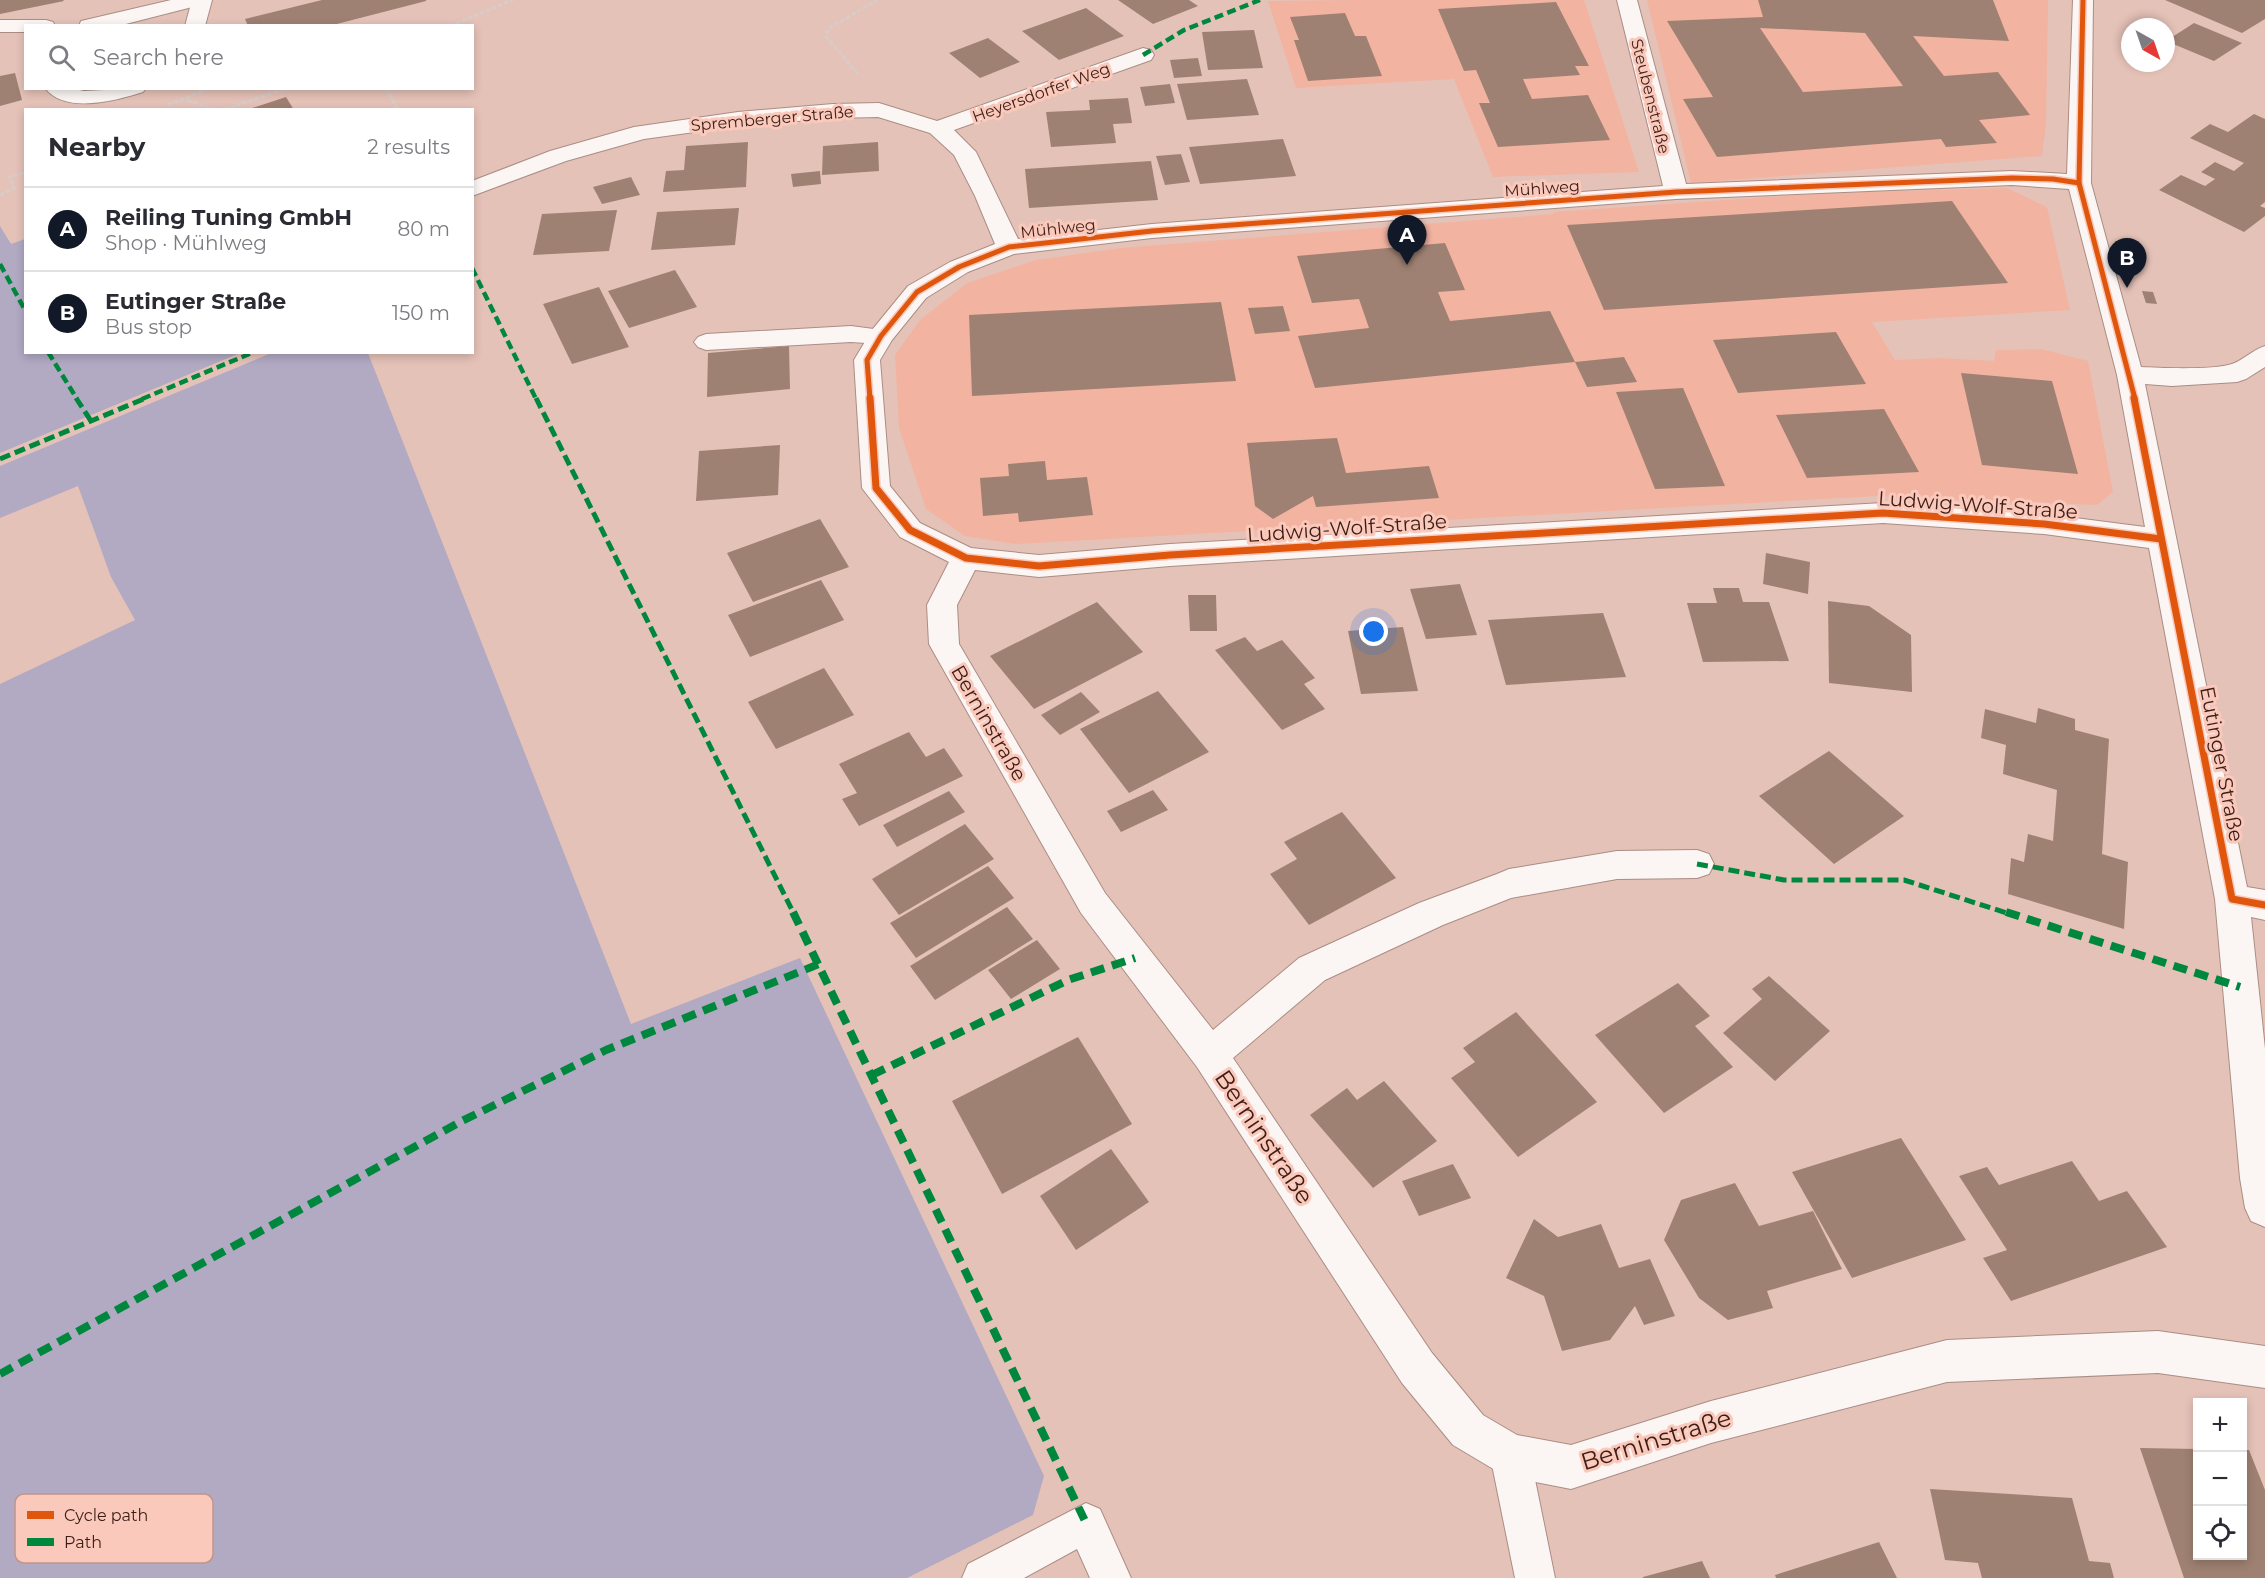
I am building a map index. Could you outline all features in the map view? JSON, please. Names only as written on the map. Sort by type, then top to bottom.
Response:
[{"type":"street","points":[[97,24],[197,0]]},
{"type":"street","name":"Steubenstraße","points":[[1627,0],[1676,192]]},
{"type":"street","name":"Eutinger Straße","points":[[2083,0],[2079,183],[2130,375],[2161,539],[2248,902],[2259,1178],[2265,1208]]},
{"type":"street","name":"Heyersdorfer Weg","points":[[938,128],[1143,55]]},
{"type":"street","name":"Spremberger Straße","points":[[474,188],[558,156],[642,132],[738,119],[833,111],[879,110],[938,128],[964,152],[987,196],[1009,247]]},
{"type":"street","name":"Mühlweg","points":[[1009,247],[1152,231],[1676,192],[2012,178],[2053,179],[2079,183]]},
{"type":"street","name":"Ludwig-Wolf-Straße","points":[[1009,247],[959,267],[917,292],[881,336],[867,360],[876,488],[910,530],[966,558],[1040,566],[1276,549],[1883,513],[2044,524],[2161,539]]},
{"type":"street","points":[[2130,375],[2172,377],[2236,373],[2265,355]]},
{"type":"street","name":"Berninstraße","points":[[966,558],[942,605],[944,644],[1093,903],[1210,1055],[1417,1368],[1468,1430],[1510,1455],[1571,1467],[1711,1422],[1947,1361],[2158,1352],[2265,1367]]},
{"type":"street","name":"Berninstraße","points":[[1210,1055],[1312,969],[1431,914],[1509,884],[1617,865],[1697,864]]},
{"type":"lane","points":[[195,24],[195,19],[202,9],[202,0]]},
{"type":"lane","points":[[0,26],[24,26]]},
{"type":"lane","points":[[58,90],[63,94],[87,97],[106,96],[128,90]]},
{"type":"lane","points":[[706,342],[851,333],[881,336]]},
{"type":"lane","points":[[1510,1455],[1535,1578]]},
{"type":"lane","points":[[982,1578],[1086,1522],[1112,1578]]},
{"type":"path","points":[[455,24],[513,0]]},
{"type":"path","points":[[877,0],[828,29],[826,37],[882,102],[879,110]]},
{"type":"path","points":[[165,106],[205,90]]},
{"type":"path","points":[[230,108],[281,90]]},
{"type":"path","points":[[387,90],[396,108]]},
{"type":"path","points":[[187,99],[209,108]]},
{"type":"path","points":[[0,195],[14,188],[9,177],[24,173]]},
{"type":"shaded area","points":[[1584,0],[1639,172],[1493,177],[1454,79],[1296,88],[1268,1]]},
{"type":"shaded area","points":[[1647,0],[2048,0],[2046,123],[2042,156],[1691,183]]},
{"type":"shaded area","points":[[2007,188],[2047,207],[2070,310],[1872,322],[1895,360],[1940,358],[1994,361],[1996,350],[2041,349],[2088,361],[2113,492],[2097,505],[1877,496],[1015,544],[965,536],[926,509],[899,428],[895,355],[920,320],[967,283],[1036,260],[1121,248],[1554,214],[1553,212],[1829,193]]},
{"type":"shaded area","points":[[0,226],[11,244],[24,239],[24,354],[238,354],[0,453]]},
{"type":"shaded area","points":[[269,354],[368,354],[631,1024],[800,958],[1044,1476],[1033,1515],[907,1578],[0,1578],[0,684],[135,620],[111,577],[78,486],[0,518],[0,466]]},
{"type":"building","points":[[0,0],[63,0],[64,1],[0,14]]},
{"type":"building","points":[[322,0],[426,0],[337,24],[247,24],[245,19]]},
{"type":"building","points":[[1118,0],[1189,0],[1198,6],[1153,24]]},
{"type":"building","points":[[1758,0],[1993,0],[2009,41],[1913,36],[1944,76],[1998,72],[2030,115],[1979,120],[1997,143],[1946,147],[1941,139],[1717,157],[1683,99],[1713,97],[1667,21],[1763,17]],"holes":[[[1760,28],[1865,33],[1903,86],[1803,92]]]},
{"type":"building","points":[[2165,0],[2265,0],[2265,19],[2242,33]]},
{"type":"building","points":[[1556,2],[1589,66],[1575,66],[1580,75],[1523,79],[1532,99],[1588,95],[1610,140],[1498,147],[1479,103],[1490,103],[1476,70],[1464,71],[1438,9]]},
{"type":"building","points":[[1086,8],[1124,36],[1059,60],[1022,31]]},
{"type":"building","points":[[1345,13],[1355,36],[1366,36],[1382,76],[1308,81],[1294,40],[1299,40],[1290,17]]},
{"type":"building","points":[[2194,23],[2242,43],[2214,61],[2175,45],[2175,35]]},
{"type":"building","points":[[1254,30],[1263,68],[1208,70],[1202,32]]},
{"type":"building","points":[[988,38],[1020,62],[980,78],[949,53]]},
{"type":"building","points":[[1198,58],[1202,76],[1174,78],[1170,60]]},
{"type":"building","points":[[15,73],[22,100],[0,106],[0,76]]},
{"type":"building","points":[[1247,79],[1259,115],[1187,120],[1177,84]]},
{"type":"building","points":[[1170,84],[1175,103],[1145,106],[1140,87]]},
{"type":"building","points":[[286,97],[293,108],[252,108]]},
{"type":"building","points":[[1128,98],[1132,123],[1113,124],[1116,143],[1051,147],[1046,112],[1090,110],[1089,100]]},
{"type":"building","points":[[2254,114],[2265,119],[2265,202],[2260,206],[2265,208],[2265,216],[2244,232],[2159,190],[2181,175],[2205,186],[2215,179],[2201,172],[2215,162],[2234,171],[2244,163],[2190,138],[2210,124],[2228,132]]},
{"type":"building","points":[[1283,139],[1296,176],[1200,184],[1189,147]]},
{"type":"building","points":[[748,142],[746,187],[663,192],[666,171],[684,170],[686,146]]},
{"type":"building","points":[[878,142],[879,171],[822,175],[823,146]]},
{"type":"building","points":[[1181,154],[1190,182],[1165,185],[1156,156]]},
{"type":"building","points":[[1151,161],[1158,200],[1029,208],[1025,169]]},
{"type":"building","points":[[820,171],[821,184],[793,187],[791,174]]},
{"type":"building","points":[[631,177],[640,195],[602,204],[593,187]]},
{"type":"building","points":[[1952,201],[2008,283],[1604,310],[1567,225]]},
{"type":"building","points":[[739,208],[735,245],[651,250],[657,212]]},
{"type":"building","points":[[617,210],[609,251],[533,255],[542,214]]},
{"type":"building","points":[[1445,243],[1465,290],[1438,292],[1450,321],[1550,311],[1575,362],[1315,388],[1298,336],[1369,328],[1359,299],[1312,303],[1297,256]]},
{"type":"building","points":[[675,270],[697,307],[629,328],[608,291]]},
{"type":"building","points":[[599,287],[629,347],[572,364],[543,304]]},
{"type":"building","points":[[2142,291],[2153,292],[2157,304],[2146,303]]},
{"type":"building","points":[[1221,302],[1236,381],[972,396],[969,315]]},
{"type":"building","points":[[1283,306],[1290,331],[1255,334],[1248,308]]},
{"type":"building","points":[[1836,332],[1866,384],[1738,393],[1713,340]]},
{"type":"building","points":[[789,346],[790,389],[707,397],[708,353]]},
{"type":"building","points":[[1624,357],[1637,382],[1587,387],[1575,362]]},
{"type":"building","points":[[1961,373],[2052,381],[2078,474],[1982,465]]},
{"type":"building","points":[[1683,388],[1725,486],[1655,489],[1616,392]]},
{"type":"building","points":[[1884,409],[1919,472],[1807,478],[1776,415]]},
{"type":"building","points":[[1337,438],[1346,473],[1429,466],[1439,498],[1316,507],[1313,496],[1273,519],[1255,506],[1247,443]]},
{"type":"building","points":[[780,445],[778,495],[696,501],[699,451]]},
{"type":"building","points":[[1045,461],[1047,480],[1087,477],[1093,515],[1019,522],[1018,513],[983,516],[980,478],[1009,476],[1008,464]]},
{"type":"building","points":[[820,519],[849,567],[753,602],[727,553]]},
{"type":"building","points":[[1766,553],[1810,562],[1808,594],[1763,584]]},
{"type":"building","points":[[821,580],[844,620],[750,657],[728,615]]},
{"type":"building","points":[[1460,584],[1477,635],[1426,639],[1410,589]]},
{"type":"building","points":[[1713,588],[1739,588],[1743,602],[1769,602],[1789,661],[1703,662],[1687,603],[1717,603]]},
{"type":"building","points":[[1188,595],[1216,595],[1217,631],[1190,631]]},
{"type":"building","points":[[1828,601],[1869,606],[1911,635],[1912,692],[1829,683]]},
{"type":"building","points":[[1097,602],[1143,652],[1034,709],[990,656]]},
{"type":"building","points":[[1603,613],[1626,677],[1506,685],[1488,620]]},
{"type":"building","points":[[1403,627],[1418,691],[1361,694],[1348,631]]},
{"type":"building","points":[[1245,637],[1257,651],[1282,640],[1315,678],[1304,684],[1325,709],[1282,730],[1215,650]]},
{"type":"building","points":[[824,668],[854,715],[776,749],[748,702]]},
{"type":"building","points":[[1158,691],[1209,752],[1129,793],[1080,729]]},
{"type":"building","points":[[1081,692],[1100,712],[1060,735],[1041,715]]},
{"type":"building","points":[[2038,708],[2075,719],[2075,730],[2109,739],[2102,854],[2128,862],[2124,929],[2008,894],[2011,858],[2024,862],[2028,834],[2053,841],[2057,790],[2003,774],[2006,745],[1981,738],[1985,709],[2036,723]]},
{"type":"building","points":[[909,732],[926,757],[944,748],[963,776],[859,826],[842,799],[857,793],[839,764]]},
{"type":"building","points":[[1829,751],[1904,816],[1834,864],[1759,796]]},
{"type":"building","points":[[1153,790],[1168,810],[1121,832],[1107,811]]},
{"type":"building","points":[[949,791],[965,812],[897,847],[883,825]]},
{"type":"building","points":[[1342,812],[1396,878],[1309,925],[1270,874],[1297,859],[1284,842]]},
{"type":"building","points":[[965,824],[994,859],[899,915],[872,879]]},
{"type":"building","points":[[988,866],[1014,898],[916,958],[890,923]]},
{"type":"building","points":[[1007,907],[1033,939],[935,1000],[910,966]]},
{"type":"building","points":[[1037,940],[1060,969],[1011,999],[988,970]]},
{"type":"building","points":[[1769,976],[1830,1031],[1775,1081],[1723,1033],[1762,999],[1752,989]]},
{"type":"building","points":[[1678,983],[1710,1016],[1695,1026],[1733,1067],[1664,1113],[1595,1035]]},
{"type":"building","points":[[1516,1012],[1597,1102],[1518,1157],[1451,1078],[1475,1062],[1463,1048]]},
{"type":"building","points":[[1078,1037],[1132,1124],[1002,1194],[952,1101]]},
{"type":"building","points":[[1384,1081],[1437,1141],[1373,1188],[1310,1115],[1347,1088],[1357,1100]]},
{"type":"building","points":[[1901,1138],[1966,1240],[1852,1278],[1792,1172]]},
{"type":"building","points":[[1111,1149],[1149,1202],[1076,1250],[1040,1196]]},
{"type":"building","points":[[2072,1161],[2099,1201],[2127,1191],[2167,1247],[2011,1301],[1983,1258],[2007,1250],[1959,1176],[1987,1167],[1999,1185]]},
{"type":"building","points":[[1453,1164],[1471,1198],[1419,1216],[1402,1181]]},
{"type":"building","points":[[1735,1183],[1759,1226],[1813,1211],[1842,1269],[1767,1291],[1773,1308],[1728,1320],[1699,1298],[1664,1240],[1681,1200]]},
{"type":"building","points":[[1534,1219],[1558,1237],[1601,1224],[1619,1268],[1650,1259],[1675,1316],[1644,1325],[1635,1306],[1610,1340],[1562,1351],[1544,1296],[1506,1278]]},
{"type":"building","points":[[2140,1448],[2193,1449],[2193,1560],[2247,1560],[2247,1450],[2249,1450],[2265,1490],[2265,1578],[2184,1578]]},
{"type":"building","points":[[1930,1489],[2072,1498],[2089,1561],[2110,1563],[2114,1578],[1982,1578],[1978,1563],[1945,1560]]},
{"type":"building","points":[[1879,1542],[1897,1578],[1776,1578],[1775,1575]]},
{"type":"building","points":[[1702,1561],[1710,1578],[1643,1578],[1643,1577]]},
{"type":"marked path","points":[[1143,55],[1184,30],[1260,0]]},
{"type":"marked path","points":[[0,264],[24,308]]},
{"type":"marked path","points":[[474,272],[618,566],[819,964],[1086,1523]]},
{"type":"marked path","points":[[49,354],[91,421]]},
{"type":"marked path","points":[[0,459],[249,354]]},
{"type":"marked path","points":[[1697,864],[1784,880],[1904,880],[2240,987]]},
{"type":"marked path","points":[[872,1075],[1068,980],[1135,958]]},
{"type":"marked path","points":[[0,1374],[460,1122],[606,1050],[819,964]]},
{"type":"cycle path","points":[[2083,0],[2079,183],[2130,375],[2232,899],[2265,905]]},
{"type":"cycle path","points":[[2079,183],[2053,179],[2012,178],[1676,192],[1152,231],[1009,247],[959,267],[917,292],[881,336],[867,360],[876,488],[910,530],[966,558],[1039,566],[1170,555],[1883,513],[2044,524],[2161,539]]},
{"type":"place","name":"Reiling Tuning GmbH","points":[[1407,265]]},
{"type":"place","name":"Eutinger Straße","points":[[2127,288]]}]
